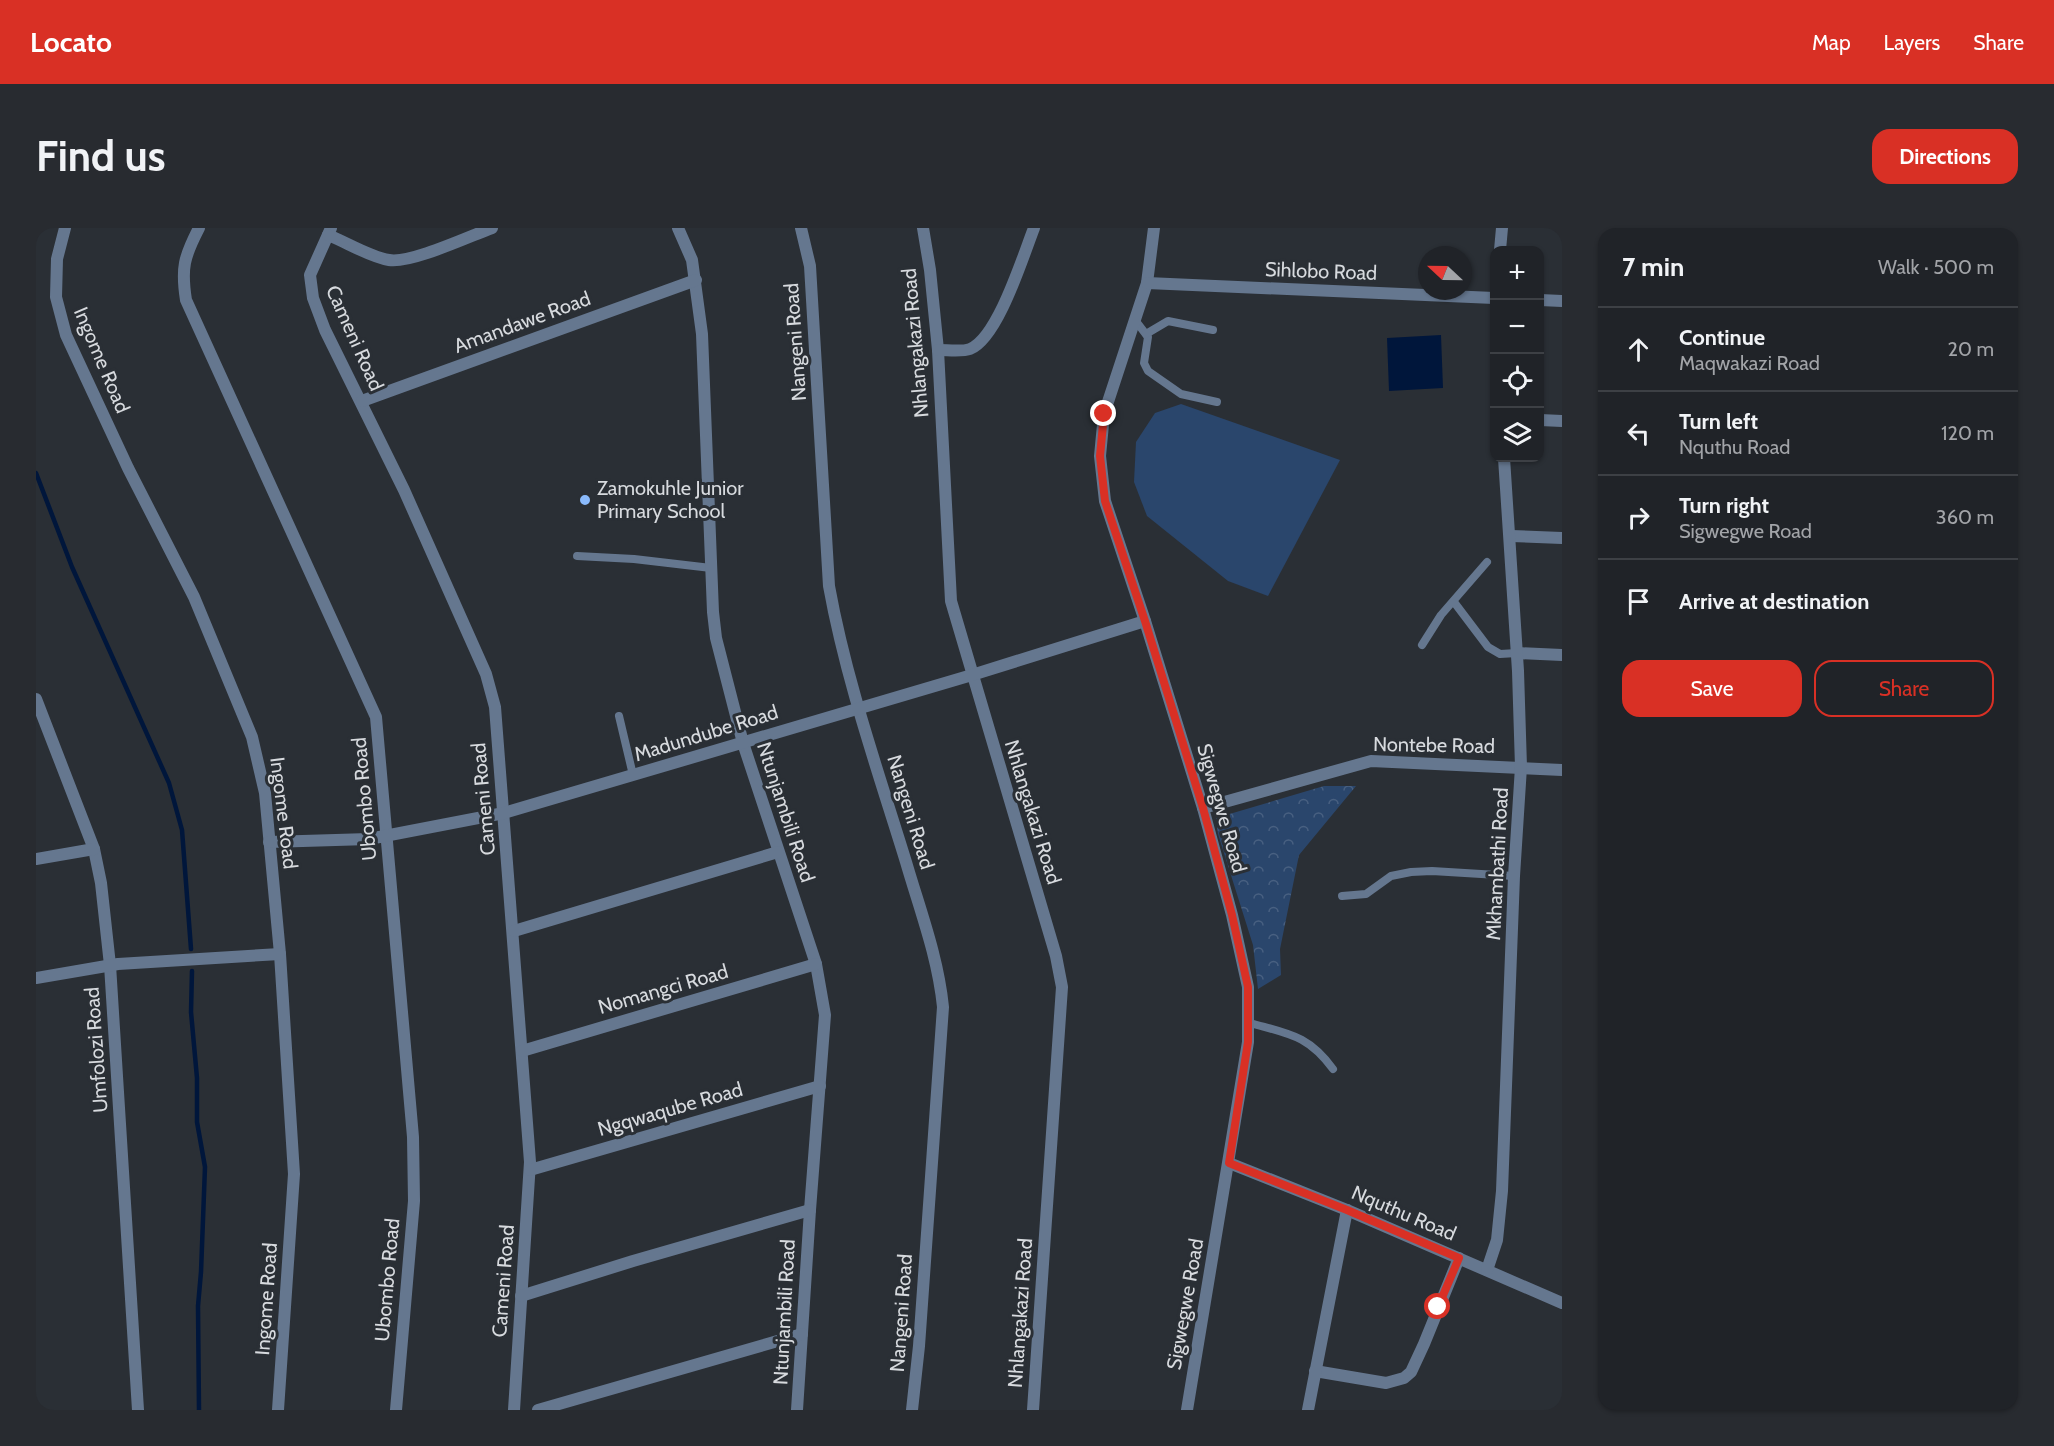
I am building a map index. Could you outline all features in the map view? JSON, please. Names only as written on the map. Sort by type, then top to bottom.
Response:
[{"type":"street","name":"Ingome Road","points":[[65,228],[57,259],[56,297],[66,335],[128,468],[194,597],[252,737],[265,794],[280,954],[294,1174],[278,1410]]},
{"type":"street","name":"Ubombo Road","points":[[199,228],[184,262],[186,300],[373,706],[378,727],[413,1137],[414,1201],[396,1410]]},
{"type":"street","points":[[329,231],[381,257],[398,260],[428,252],[492,228]]},
{"type":"street","name":"Ntunjambili Road","points":[[678,228],[692,260],[702,334],[716,638],[743,743],[816,964],[825,1015],[797,1410]]},
{"type":"street","name":"Nangeni Road","points":[[801,228],[810,266],[829,586],[858,707],[936,961],[943,1007],[919,1346],[912,1410]]},
{"type":"street","name":"Nhlangakazi Road","points":[[923,228],[930,270],[938,350],[951,601],[1056,956],[1062,987],[1033,1410]]},
{"type":"street","points":[[938,350],[969,350],[983,341],[995,324],[1034,228]]},
{"type":"street","name":"Sigwegwe Road","points":[[1154,228],[1147,283],[1104,414],[1100,456],[1105,501],[1203,808],[1240,948],[1248,987],[1250,1023],[1187,1410]]},
{"type":"street","points":[[1500,246],[1502,228]]},
{"type":"street","name":"Cameni Road","points":[[329,231],[310,275],[310,286],[325,330],[404,490],[490,688],[495,707],[530,1170],[514,1410]]},
{"type":"street","name":"Amandawe Road","points":[[362,401],[696,280]]},
{"type":"street","name":"Sihlobo Road","points":[[1147,283],[1490,298]]},
{"type":"street","points":[[1544,300],[1562,301]]},
{"type":"street","points":[[1544,420],[1562,421]]},
{"type":"street","name":"Mkhambathi Road","points":[[1487,1270],[1497,1240],[1502,1191],[1514,876],[1521,767],[1511,536],[1504,462]]},
{"type":"street","points":[[1511,536],[1562,538]]},
{"type":"street","name":"Madundube Road","points":[[269,842],[369,839],[504,813],[972,675],[1145,621]]},
{"type":"street","points":[[1517,653],[1562,655]]},
{"type":"street","name":"Umfolozi Road","points":[[36,699],[94,849],[101,883],[110,966],[138,1410]]},
{"type":"street","name":"Nontebe Road","points":[[1203,808],[1371,761],[1562,770]]},
{"type":"street","points":[[36,859],[94,849]]},
{"type":"street","points":[[513,931],[778,852]]},
{"type":"street","points":[[36,978],[110,966],[280,954]]},
{"type":"street","name":"Nomangci Road","points":[[522,1051],[816,964]]},
{"type":"street","name":"Ngqwaqube Road","points":[[530,1170],[820,1086]]},
{"type":"street","name":"Nquthu Road","points":[[1229,1163],[1347,1210],[1562,1303]]},
{"type":"street","points":[[521,1296],[810,1210]]},
{"type":"street","points":[[1308,1410],[1347,1210]]},
{"type":"street","points":[[1315,1371],[1386,1383],[1404,1378],[1411,1372],[1420,1353],[1459,1258]]},
{"type":"street","points":[[538,1410],[802,1334]]},
{"type":"lane","points":[[1135,320],[1146,334],[1148,342],[1144,363],[1148,371],[1181,394],[1217,402]]},
{"type":"lane","points":[[1146,334],[1168,321],[1213,330]]},
{"type":"lane","points":[[577,555],[711,568]]},
{"type":"lane","points":[[1422,645],[1436,622],[1487,562]]},
{"type":"lane","points":[[1454,602],[1488,647],[1500,654],[1517,653]]},
{"type":"lane","points":[[619,716],[633,775]]},
{"type":"lane","points":[[1342,896],[1366,894],[1391,876],[1411,873],[1432,871],[1514,876]]},
{"type":"lane","points":[[1250,1023],[1294,1036],[1312,1045],[1323,1055],[1333,1070]]},
{"type":"green space","points":[[1181,404],[1340,460],[1268,596],[1228,581],[1147,516],[1134,482],[1136,442],[1155,413]]},
{"type":"green space","points":[[1324,786],[1356,786],[1299,855],[1280,949],[1281,975],[1258,989],[1253,945],[1218,834],[1216,818]]},
{"type":"shaded area","points":[[1441,335],[1443,388],[1389,391],[1387,338]]},
{"type":"waterway","points":[[36,473],[72,567],[169,783],[182,830],[191,949]]},
{"type":"waterway","points":[[192,971],[191,1012],[197,1078],[197,1122],[205,1167],[198,1306],[199,1410]]},
{"type":"place","name":"Zamokuhle Junior Primary School","points":[[585,500]]},
{"type":"route","points":[[1104,414],[1100,456],[1105,501],[1203,808],[1232,915],[1248,987],[1250,1023],[1248,1042],[1229,1163],[1459,1258],[1438,1307]]}]
